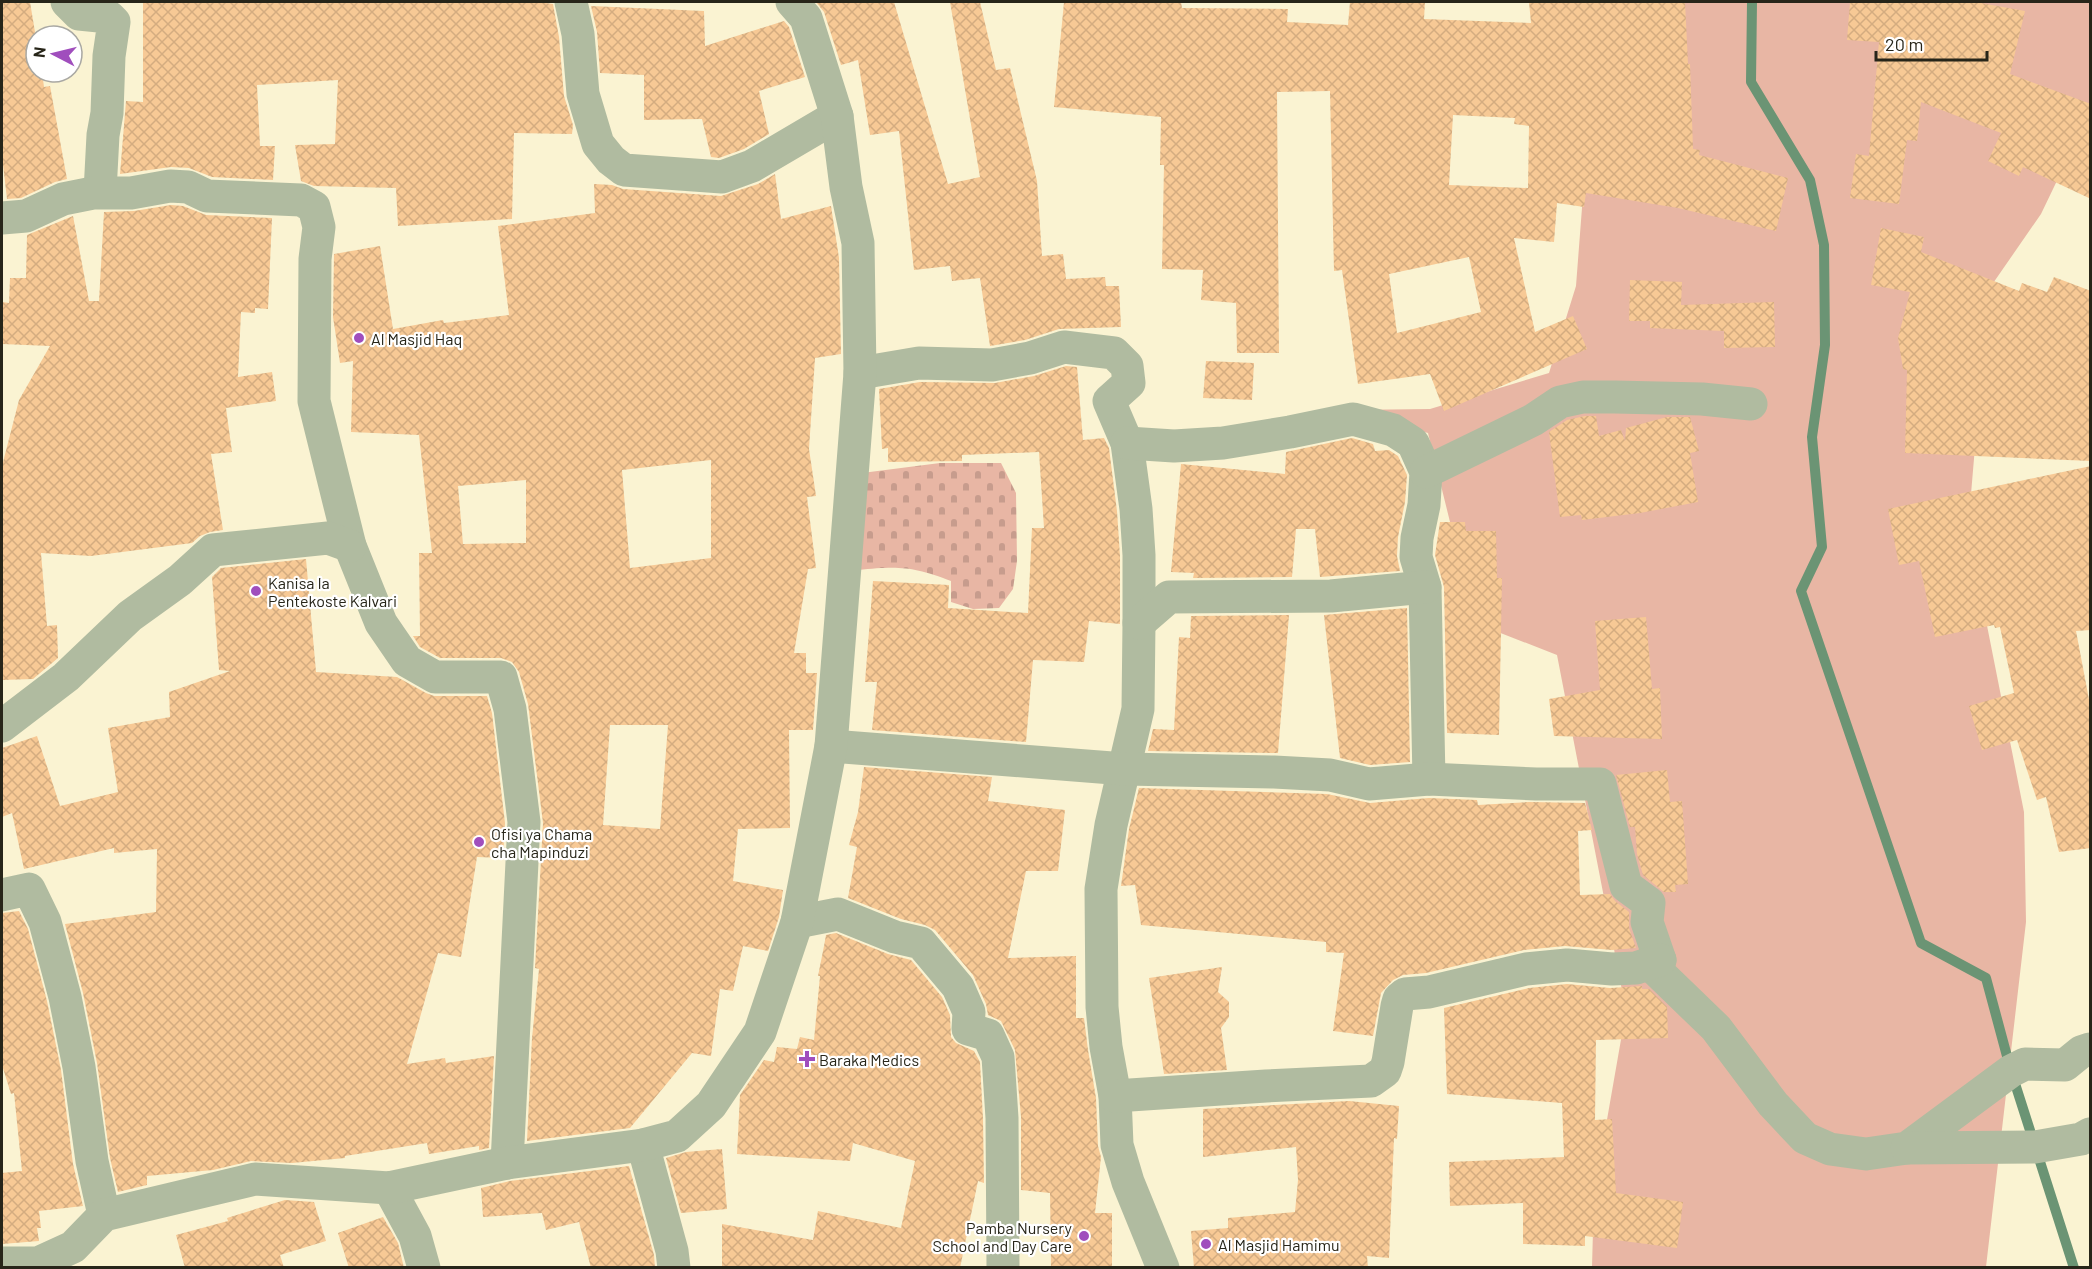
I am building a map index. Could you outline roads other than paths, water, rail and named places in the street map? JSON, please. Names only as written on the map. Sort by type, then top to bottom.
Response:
[{"type":"street","points":[[67,2],[79,14],[109,17],[114,22],[109,56],[100,192]]},
{"type":"street","points":[[571,2],[578,34],[583,94],[598,144],[611,160],[624,170],[722,177],[752,166],[837,116]]},
{"type":"street","points":[[2,1263],[38,1263],[73,1247],[104,1215],[255,1179],[389,1188],[507,1163],[643,1145],[677,1136],[711,1105],[760,1032],[796,922],[831,746],[860,373],[858,243],[846,187],[837,116],[806,18],[792,2]]},
{"type":"street","points":[[2,218],[27,216],[63,199],[100,192],[131,193],[171,186],[188,187],[207,196],[301,200],[314,207],[319,227],[315,259],[314,401],[350,546],[381,623],[407,661],[435,677],[501,677],[510,709],[524,822],[507,1163]]},
{"type":"street","points":[[860,373],[919,363],[992,365],[1030,358],[1064,347],[1114,353],[1127,366],[1129,383],[1109,401],[1127,443],[1136,509],[1139,555],[1137,709],[1111,825],[1101,889],[1102,1007],[1106,1047],[1115,1096],[1117,1145],[1128,1182],[1163,1268]]},
{"type":"street","points":[[1426,472],[1533,420],[1560,402],[1583,398],[1615,397],[1702,399],[1751,404]]},
{"type":"street","points":[[1127,443],[1174,446],[1223,443],[1353,419],[1393,430],[1413,443],[1426,472],[1424,505],[1417,538],[1416,557],[1425,587],[1429,779]]},
{"type":"street","points":[[2,726],[66,677],[130,616],[180,580],[213,550],[328,538],[350,546]]},
{"type":"street","points":[[1139,623],[1169,597],[1332,596],[1425,587]]},
{"type":"street","points":[[831,746],[1125,769],[1330,775],[1369,784],[1429,779],[1536,784],[1600,784],[1626,886],[1649,903],[1647,922],[1660,960],[1656,970],[1716,1028],[1773,1104],[1805,1138],[1830,1149],[1866,1154],[1907,1148],[2036,1147],[2081,1139],[2091,1134]]},
{"type":"street","points":[[2,895],[29,889],[45,922],[55,954],[73,1035],[92,1161],[104,1215]]},
{"type":"street","points":[[796,922],[838,914],[895,937],[921,943],[958,987],[969,1012],[968,1029],[988,1035],[998,1057],[1002,1118],[1003,1268]]},
{"type":"street","points":[[1115,1096],[1371,1081],[1385,1071],[1389,1062],[1397,1006],[1399,999],[1406,994],[1429,992],[1527,969],[1567,965],[1612,969],[1636,968],[1660,960]]},
{"type":"street","points":[[1907,1148],[2011,1071],[2025,1064],[2065,1065],[2087,1047]]},
{"type":"street","points":[[643,1145],[672,1251],[674,1268]]},
{"type":"street","points":[[389,1188],[415,1236],[424,1268]]},
{"type":"waterway","points":[[1752,2],[1751,82],[1810,180],[1824,245],[1825,345],[1812,437],[1822,547],[1801,591],[1921,943],[1986,978],[2011,1071],[2074,1268]]},
{"type":"place","name":"Al Masjid Haq","points":[[359,338]]},
{"type":"place","name":"Kanisa la Pentekoste Kalvari","points":[[256,591]]},
{"type":"place","name":"Ofisi ya Chama cha Mapinduzi","points":[[479,842]]},
{"type":"place","name":"Baraka Medics","points":[[807,1059]]},
{"type":"place","name":"Pamba Nursery School and Day Care","points":[[1084,1236]]},
{"type":"place","name":"Al Masjid Hamimu","points":[[1206,1244]]}]
